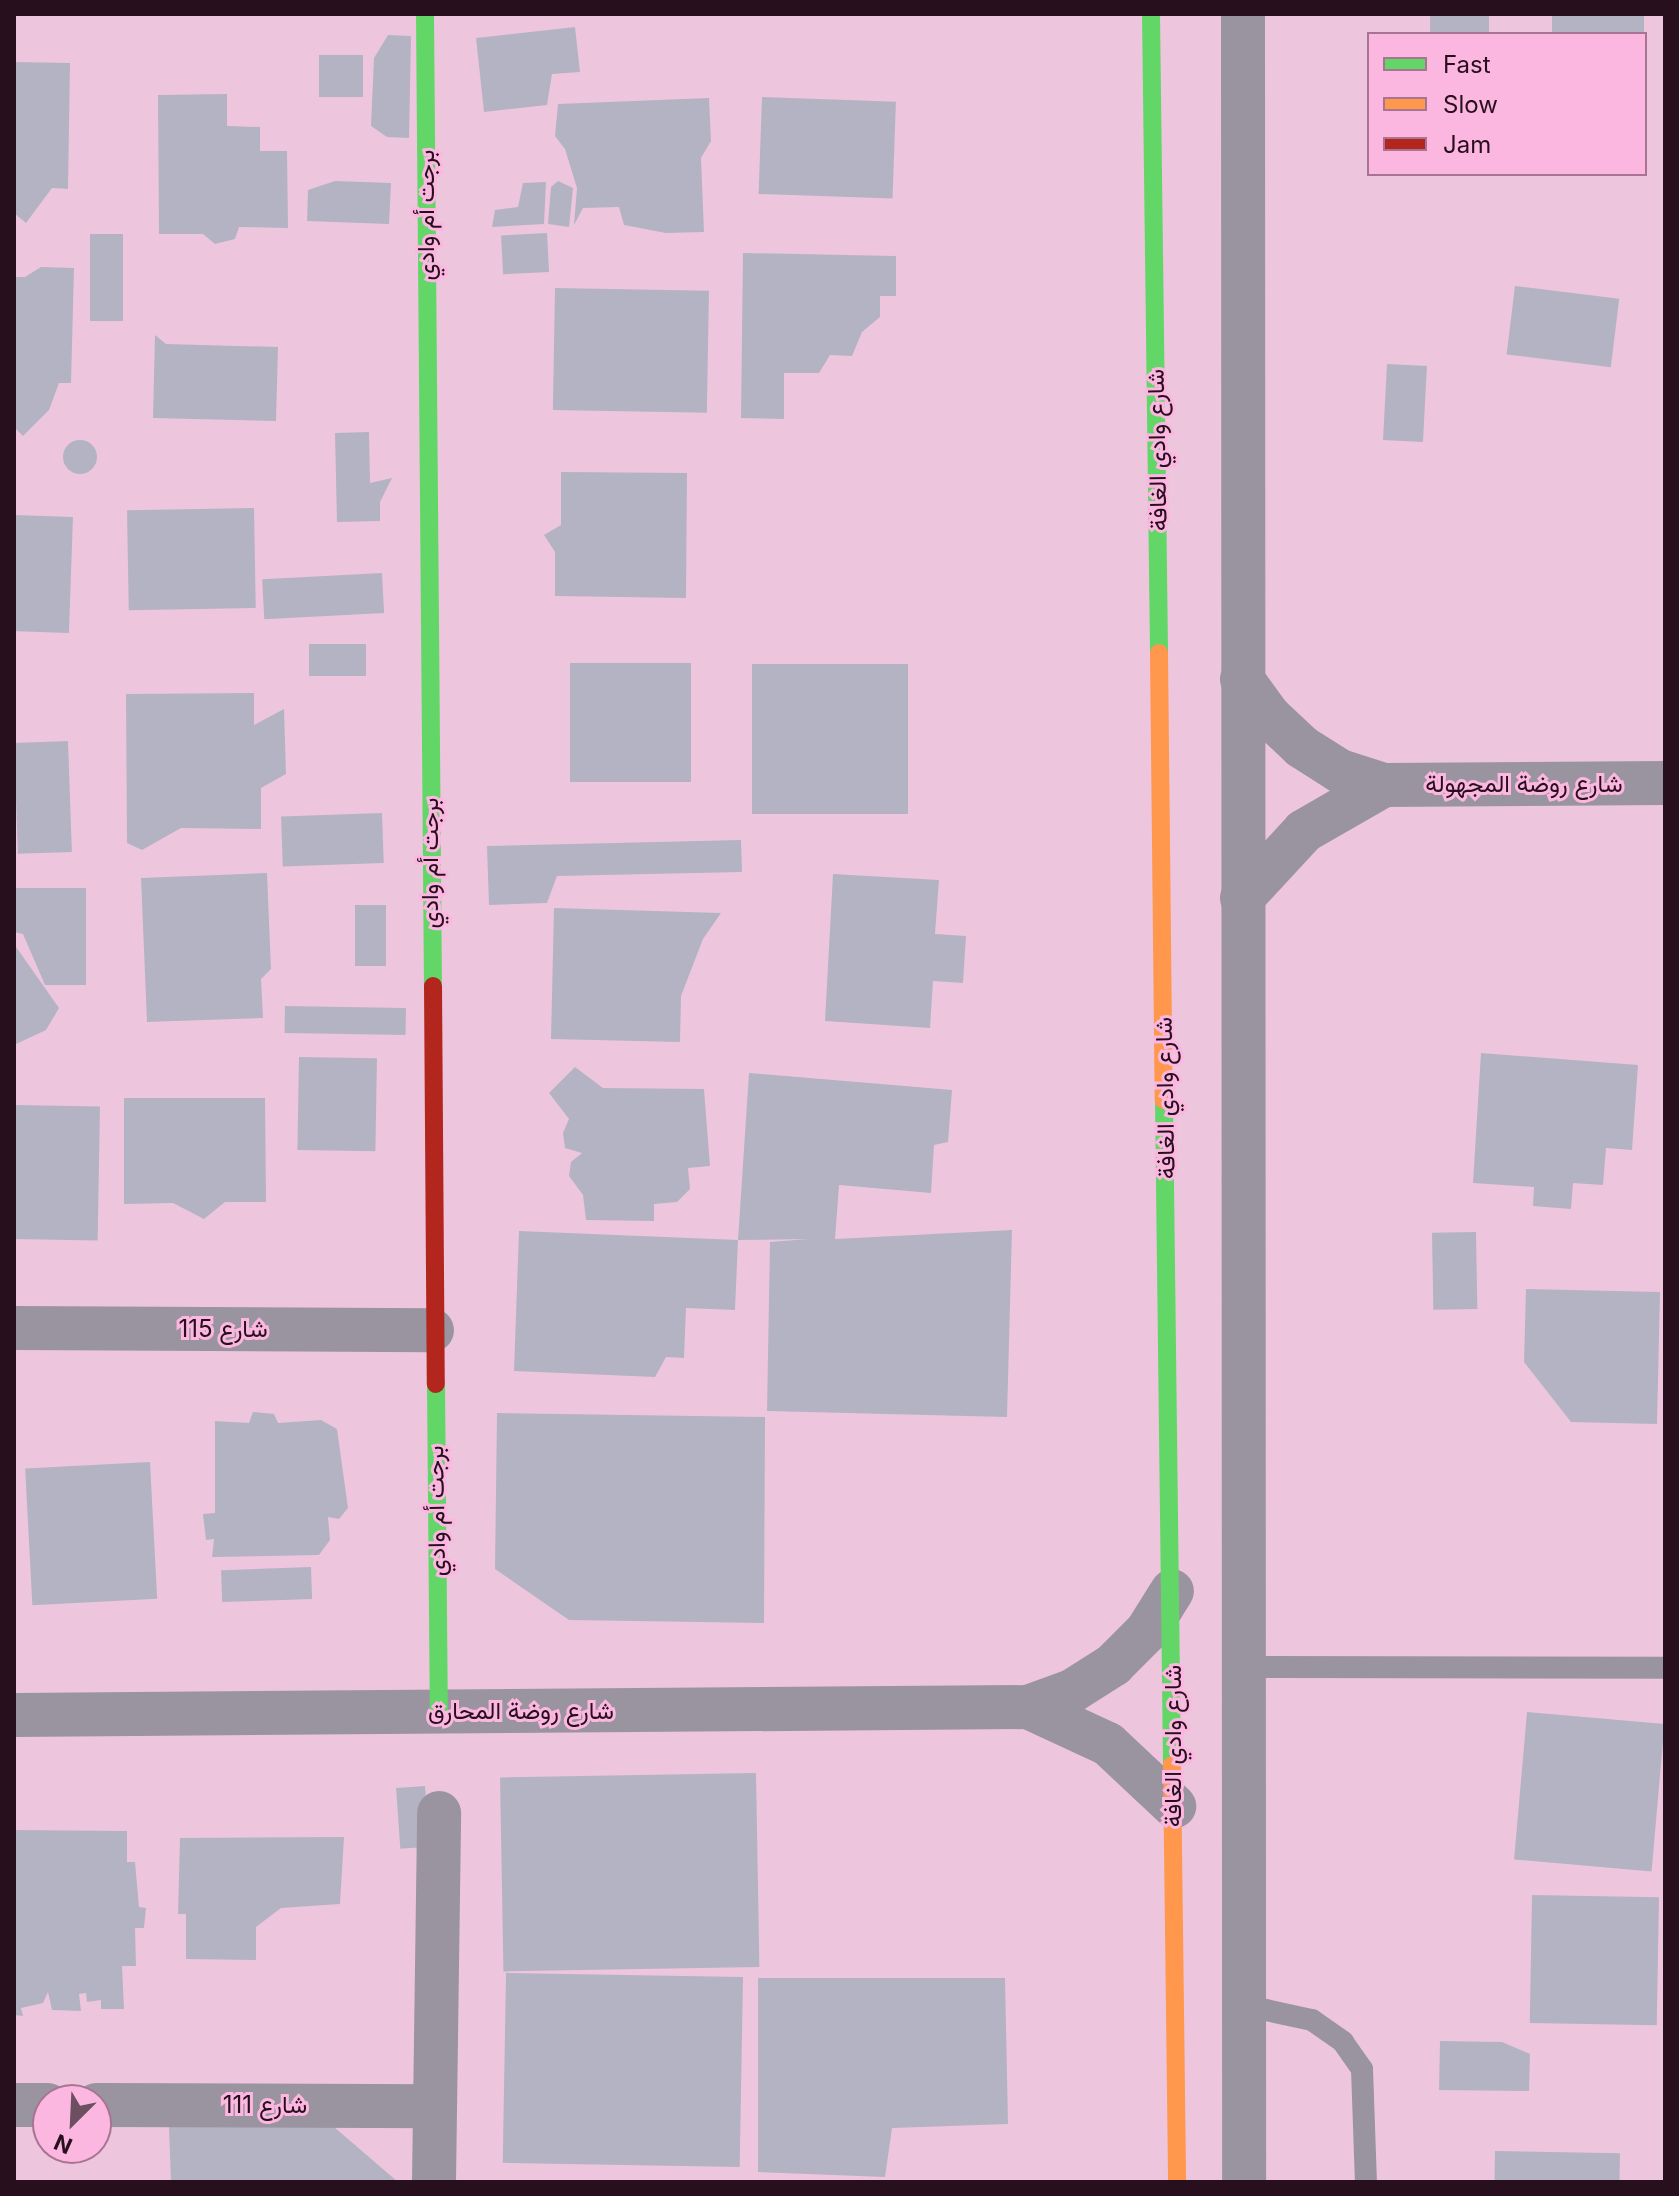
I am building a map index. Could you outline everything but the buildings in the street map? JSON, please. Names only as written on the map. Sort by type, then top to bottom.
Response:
[{"type":"street","name":"برجت أم وادي","points":[[425,14],[432,1330],[439,1711]]},
{"type":"street","name":"شارع وادي الغافة","points":[[1151,14],[1177,2182]]},
{"type":"street","points":[[1243,14],[1241,1667],[1244,2182]]},
{"type":"street","name":"شارع روضة المجهولة","points":[[1242,679],[1269,716],[1302,747],[1340,771],[1384,785],[1665,783]]},
{"type":"street","name":"شارع روضة المجهولة","points":[[1242,898],[1304,831],[1384,785]]},
{"type":"street","name":"شارع 115","points":[[14,1328],[432,1330]]},
{"type":"street","name":"شارع روضة المحارق","points":[[14,1715],[1028,1707],[1072,1691],[1113,1665],[1147,1631],[1172,1591]]},
{"type":"street","name":"شارع روضة المحارق","points":[[1028,1707],[1108,1744],[1174,1806]]},
{"type":"street","points":[[434,2182],[439,1813]]},
{"type":"street","name":"شارع 111","points":[[112,2105],[433,2106]]},
{"type":"lane","points":[[1241,1667],[1665,1668]]},
{"type":"lane","points":[[1243,2005],[1312,2020],[1343,2042],[1362,2069],[1366,2182]]},
{"type":"traffic: fast","points":[[425,14],[433,986]]},
{"type":"traffic: fast","points":[[1151,14],[1159,653]]},
{"type":"traffic: fast","points":[[1164,1100],[1172,1765]]},
{"type":"traffic: fast","points":[[436,1384],[439,1711]]},
{"type":"traffic: slow","points":[[1159,653],[1164,1100]]},
{"type":"traffic: slow","points":[[1172,1765],[1177,2182]]},
{"type":"traffic: jam","points":[[433,986],[436,1384]]}]
